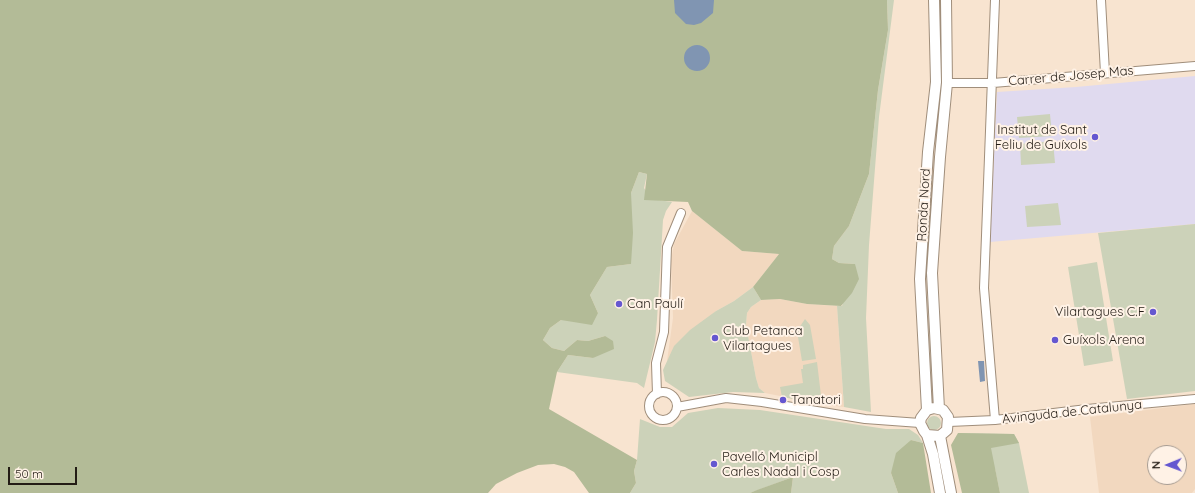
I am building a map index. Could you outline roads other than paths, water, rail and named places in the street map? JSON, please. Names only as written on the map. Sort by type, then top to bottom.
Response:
[{"type":"street","name":"Ronda Nord","points":[[927,410],[920,279],[928,152],[936,82],[934,0]]},
{"type":"street","name":"Ronda Nord","points":[[939,409],[932,272],[947,83],[946,0]]},
{"type":"street","points":[[995,0],[984,288],[995,420]]},
{"type":"street","points":[[1101,0],[1105,73]]},
{"type":"street","name":"Carrer de Josep Mas","points":[[947,83],[993,83],[1195,66]]},
{"type":"street","points":[[657,394],[656,363],[664,332],[667,247],[681,213]]},
{"type":"street","points":[[657,394],[668,394],[672,397],[677,407],[674,414],[669,419],[661,420],[654,417],[650,412],[649,405],[657,394]]},
{"type":"street","points":[[677,407],[726,398],[769,403],[865,419],[920,423]]},
{"type":"street","name":"Avinguda de Catalunya","points":[[949,422],[995,420],[1087,409],[1195,399]]},
{"type":"street","points":[[927,435],[940,436],[946,430],[949,422],[946,414],[939,409],[927,410],[923,414],[920,423],[927,435],[933,454],[940,493]]},
{"type":"street","points":[[940,436],[951,493]]},
{"type":"water","points":[[674,0],[714,0],[713,13],[701,23],[694,25],[686,24],[675,13]]},
{"type":"water","points":[[697,45],[706,49],[710,58],[706,67],[697,71],[688,67],[684,58],[688,49]]},
{"type":"water","points":[[978,361],[984,361],[985,381],[980,382]]},
{"type":"place","name":"Institut de Sant Feliu de Guíxols","points":[[1095,137]]},
{"type":"place","name":"Can Paulí","points":[[619,304]]},
{"type":"place","name":"Vilartagues C.F","points":[[1153,312]]},
{"type":"place","name":"Club Petanca Vilartagues","points":[[715,338]]},
{"type":"place","name":"Guíxols Arena","points":[[1055,340]]},
{"type":"place","name":"Tanatori","points":[[783,400]]},
{"type":"place","name":"Pavelló Municipl Carles Nadal i Cosp","points":[[714,464]]}]
